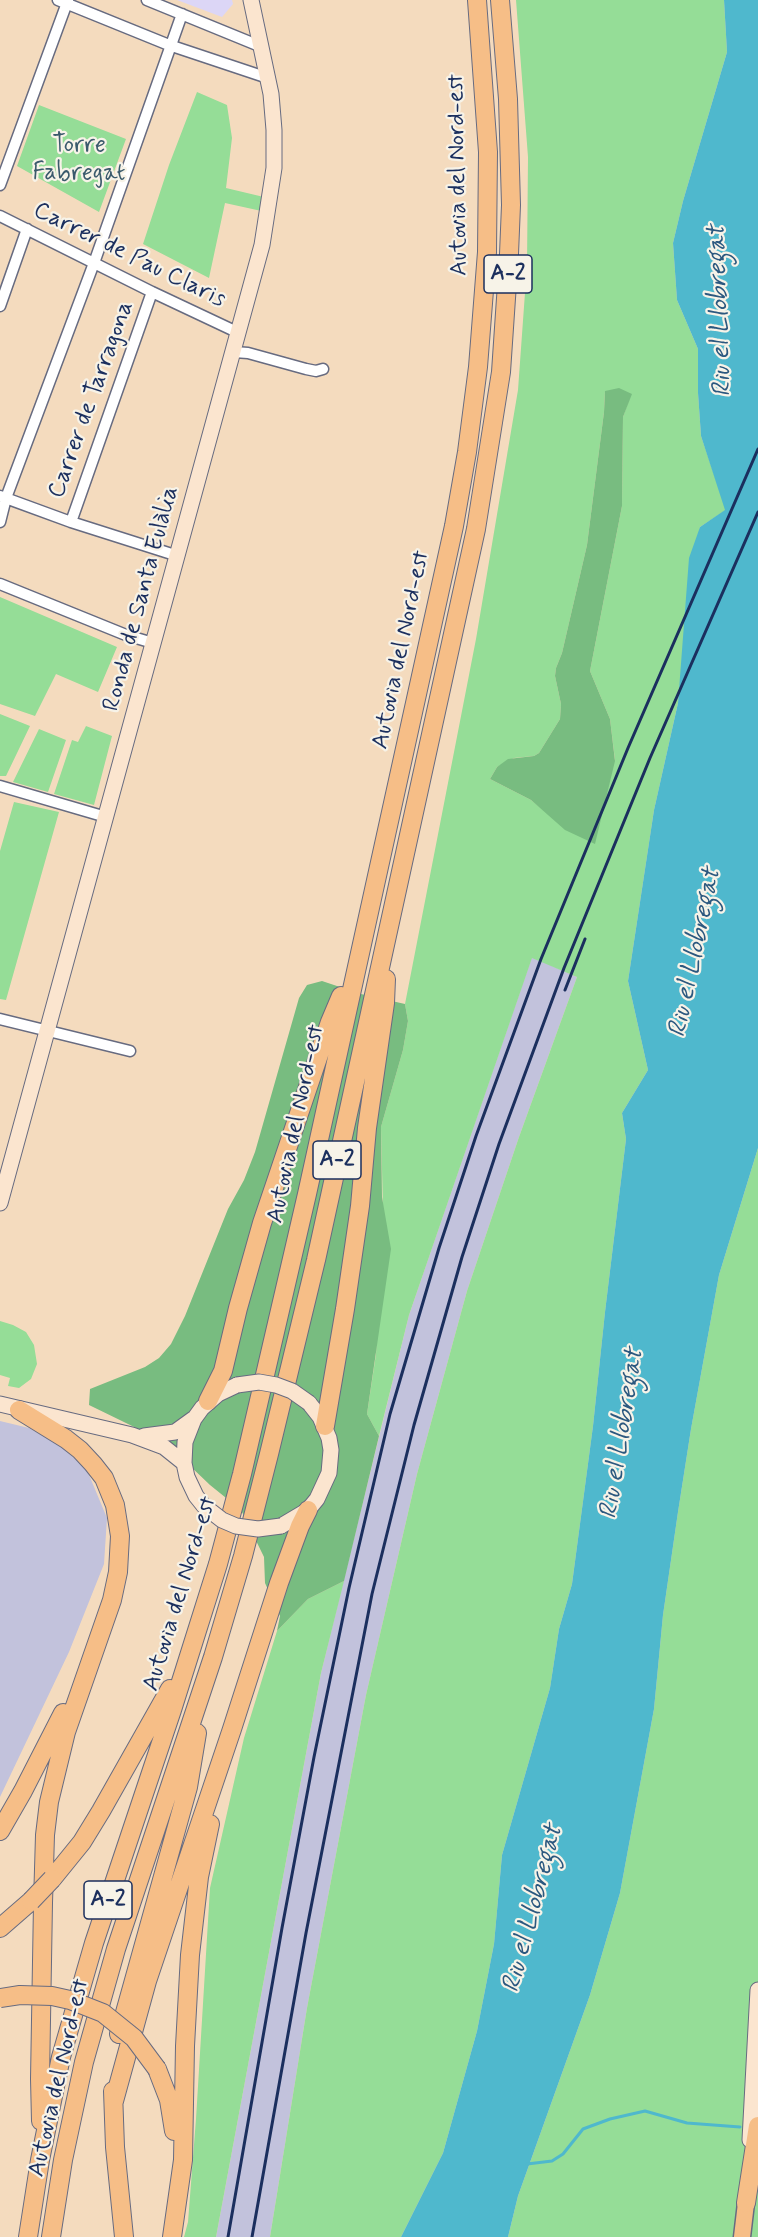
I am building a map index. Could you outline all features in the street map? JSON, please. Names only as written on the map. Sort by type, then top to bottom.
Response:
[{"type":"highway","name":"Autovia del Nord-est","points":[[28,2237],[42,2150],[61,2057],[94,1943],[218,1564],[242,1474],[307,1194],[454,526],[467,452],[478,367],[487,252],[488,175],[477,0]]},
{"type":"highway","name":"Autovia del Nord-est","points":[[51,2237],[63,2160],[84,2061],[116,1949],[204,1684],[243,1556],[282,1402],[316,1260],[476,529],[501,372],[511,206],[508,99],[500,0]]},
{"type":"highway","points":[[325,1426],[360,1206],[367,1128],[385,1003],[386,942]]},
{"type":"highway","points":[[208,1401],[223,1371],[238,1308],[274,1186],[330,1022],[358,958]]},
{"type":"highway","points":[[19,1410],[80,1450],[104,1478],[115,1505],[120,1536],[118,1572],[112,1600],[61,1748],[47,1818],[43,1894],[40,2079],[42,2150]]},
{"type":"highway","points":[[114,2101],[147,1981],[279,1583],[308,1510]]},
{"type":"highway","points":[[0,1831],[94,1653]]},
{"type":"highway","points":[[0,1928],[52,1879],[82,1842],[116,1787],[190,1654]]},
{"type":"highway","points":[[124,2237],[114,2137],[112,2076],[124,2009],[188,1787],[204,1684]]},
{"type":"highway","points":[[172,2237],[183,2160],[186,2000],[195,1910],[206,1839],[226,1746]]},
{"type":"highway","points":[[0,1998],[20,1995],[52,1996],[70,2000],[103,2013],[134,2038],[157,2069],[169,2100],[175,2146],[164,2237]]},
{"type":"highway","points":[[746,2202],[758,2126]]},
{"type":"main road","name":"Ronda de Santa Eulàlia","points":[[0,1203],[262,245],[275,150],[268,78],[251,0]]},
{"type":"main road","points":[[259,1382],[292,1391],[309,1403],[325,1426],[331,1450],[329,1473],[318,1499],[308,1510],[281,1526],[258,1529],[236,1526],[222,1520],[204,1506],[190,1486],[184,1463],[185,1442],[194,1419],[208,1401],[237,1385],[259,1382]]},
{"type":"main road","points":[[0,1404],[132,1435],[164,1447],[184,1463]]},
{"type":"main road","points":[[132,1435],[151,1436],[175,1432],[194,1419]]},
{"type":"main road","points":[[742,2237],[758,1990]]},
{"type":"street","points":[[147,0],[262,47]]},
{"type":"street","points":[[0,185],[65,1],[169,45],[268,78]]},
{"type":"street","points":[[0,522],[3,497],[94,263],[169,45],[182,14]]},
{"type":"street","name":"Carrer de Pau Claris","points":[[0,216],[239,333]]},
{"type":"street","points":[[0,306],[27,229]]},
{"type":"street","name":"Carrer de Tarragona","points":[[71,522],[153,292]]},
{"type":"street","points":[[234,352],[248,353],[316,371],[323,369]]},
{"type":"street","points":[[3,497],[71,522],[178,556]]},
{"type":"street","points":[[0,584],[123,634],[153,643]]},
{"type":"street","points":[[0,786],[106,817]]},
{"type":"street","points":[[0,1019],[130,1051]]},
{"type":"shaded area","points":[[177,0],[232,0],[233,4],[222,17]]},
{"type":"shaded area","points":[[532,957],[577,977],[519,1137],[467,1291],[417,1474],[366,1695],[307,2008],[270,2237],[216,2237],[321,1673],[409,1315]]},
{"type":"shaded area","points":[[0,1421],[29,1428],[61,1446],[87,1470],[107,1518],[104,1564],[69,1652],[0,1797]]},
{"type":"green space","points":[[516,0],[724,0],[727,52],[683,201],[673,243],[677,300],[698,349],[701,436],[726,510],[700,527],[678,703],[654,810],[628,981],[648,1070],[622,1113],[626,1139],[593,1426],[572,1584],[559,1629],[550,1688],[502,1855],[494,1944],[477,2031],[443,2153],[401,2237],[270,2237],[307,2008],[366,1695],[417,1474],[467,1291],[519,1137],[577,977],[532,958],[409,1315],[379,1436],[367,1414],[376,1354],[383,1211],[381,1127],[403,1050],[408,1021],[405,1004],[476,639],[518,390],[527,265],[528,157]],"holes":[[[605,391],[631,394],[623,417],[622,506],[590,671],[610,719],[615,760],[542,809],[531,800],[490,779],[497,767],[514,758],[534,756],[539,753],[560,719],[561,704],[555,676],[556,668],[562,653],[587,545]]]},
{"type":"green space","points":[[197,92],[227,105],[232,138],[226,188],[268,198],[266,212],[225,203],[209,278],[143,244],[169,165]]},
{"type":"green space","name":"Torre Fabregat","points":[[39,105],[126,139],[99,212],[17,166]]},
{"type":"green space","points":[[619,388],[632,394],[623,417],[622,506],[590,671],[610,719],[615,761],[595,844],[565,830],[531,800],[490,779],[497,767],[508,759],[534,756],[539,753],[560,719],[561,704],[555,676],[556,668],[562,653],[587,545],[605,391]]},
{"type":"green space","points":[[0,597],[117,647],[98,692],[56,674],[35,716],[0,704]]},
{"type":"green space","points":[[0,714],[30,726],[6,776],[0,776]]},
{"type":"green space","points":[[86,726],[112,736],[94,805],[54,794],[72,740],[78,742]]},
{"type":"green space","points":[[39,729],[66,740],[48,792],[13,782]]},
{"type":"green space","points":[[14,802],[59,812],[6,1000],[0,999],[0,851]]},
{"type":"green space","points":[[322,981],[361,994],[405,1004],[408,1021],[403,1050],[381,1127],[382,1197],[391,1249],[367,1414],[379,1436],[344,1581],[308,1599],[277,1631],[280,1616],[265,1583],[264,1557],[241,1510],[210,1485],[165,1442],[89,1405],[90,1389],[145,1367],[159,1358],[171,1344],[185,1316],[228,1209],[244,1180],[255,1152],[299,998],[307,985]]},
{"type":"green space","points":[[758,1148],[758,2237],[508,2237],[518,2196],[590,1995],[620,1893],[654,1709],[663,1615],[678,1512],[719,1275]]},
{"type":"green space","points":[[0,1321],[26,1332],[34,1345],[37,1364],[31,1379],[19,1388],[8,1386],[10,1378],[0,1375]]},
{"type":"green space","points":[[344,1581],[321,1673],[216,2237],[184,2237],[188,2222],[196,2119],[210,1888],[244,1738],[277,1631],[308,1599]]},
{"type":"water","name":"Riu el Llobregat","points":[[724,0],[758,0],[758,1148],[719,1275],[678,1512],[663,1615],[654,1709],[620,1893],[590,1995],[518,2196],[508,2237],[401,2237],[443,2153],[477,2031],[494,1944],[502,1855],[550,1688],[559,1629],[572,1584],[593,1426],[626,1139],[622,1113],[648,1070],[628,981],[654,810],[678,703],[689,558],[700,527],[725,510],[701,436],[698,349],[677,300],[673,243],[683,201],[727,52]]},
{"type":"waterway","points":[[527,2164],[552,2161],[563,2154],[583,2129],[610,2119],[645,2111],[687,2123],[740,2127]]},
{"type":"railway","points":[[228,2237],[282,1928],[349,1588],[390,1414],[439,1248],[476,1136],[541,959],[628,748],[758,449]]},
{"type":"railway","points":[[252,2237],[306,1933],[372,1594],[414,1425],[462,1257],[499,1144],[564,968],[650,758],[758,512]]},
{"type":"railway","points":[[565,990],[585,939]]}]
